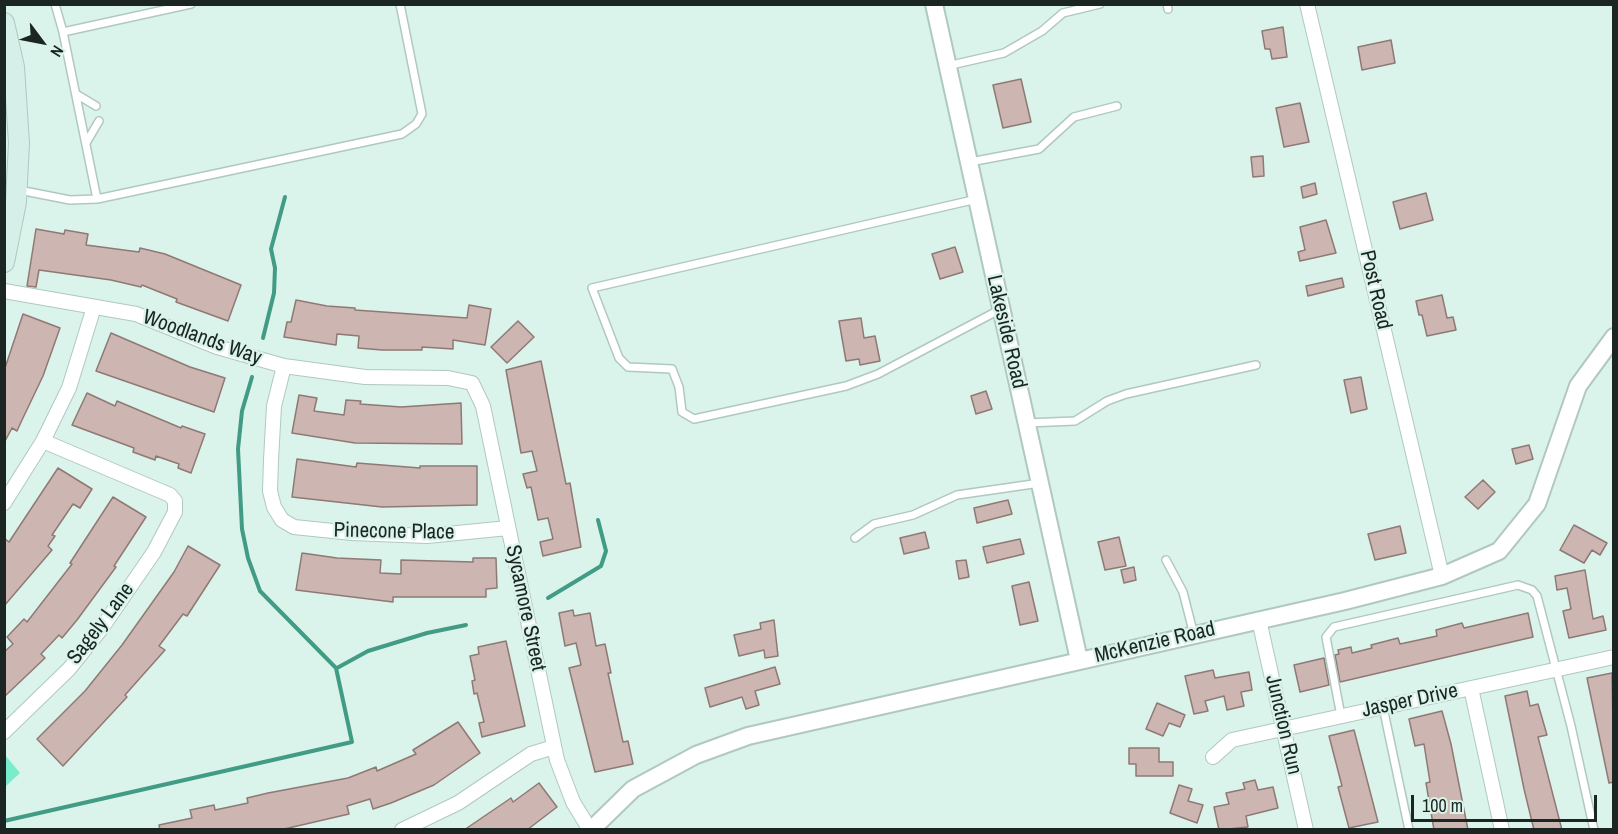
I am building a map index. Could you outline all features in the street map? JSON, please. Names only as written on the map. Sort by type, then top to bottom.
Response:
[{"type":"main road","points":[[4,23],[14,67],[19,143],[17,189],[4,262]]},
{"type":"street","name":"Lakeside Road","points":[[933,4],[1080,660]]},
{"type":"street","name":"Post Road","points":[[1307,4],[1442,576]]},
{"type":"street","name":"Woodlands Way","points":[[4,291],[136,314],[217,347],[284,366],[365,377],[448,378],[472,383]]},
{"type":"street","points":[[4,503],[43,441],[69,388],[94,307]]},
{"type":"street","name":"McKenzie Road","points":[[591,830],[633,789],[696,755],[748,736],[1442,576],[1499,551],[1537,504],[1578,386],[1614,337]]},
{"type":"street","name":"Pinecone Place","points":[[284,366],[274,406],[270,459],[270,491],[274,507],[282,520],[294,527],[329,531],[427,536],[508,528]]},
{"type":"street","name":"Sycamore Street","points":[[472,383],[483,406],[554,747],[565,784],[591,830]]},
{"type":"street","name":"Sagely Lane","points":[[4,732],[69,669],[101,629],[159,544],[172,520],[175,501],[170,495],[43,441]]},
{"type":"street","name":"Junction Run","points":[[1259,620],[1306,830]]},
{"type":"street","name":"Jasper Drive","points":[[1212,757],[1232,740],[1614,657]]},
{"type":"street","points":[[1471,688],[1502,830]]},
{"type":"street","points":[[402,830],[458,803],[531,754],[554,747]]},
{"type":"lane","points":[[55,4],[63,32],[97,199]]},
{"type":"lane","points":[[63,32],[191,4]]},
{"type":"lane","points":[[17,189],[70,200],[97,199],[402,134],[416,124],[422,114],[400,4]]},
{"type":"lane","points":[[947,66],[1004,53],[1042,31],[1063,13],[1100,4]]},
{"type":"lane","points":[[76,94],[96,106]]},
{"type":"lane","points":[[969,162],[1040,149],[1074,117],[1118,106]]},
{"type":"lane","points":[[86,142],[99,121]]},
{"type":"lane","points":[[977,199],[592,288],[619,358],[628,367],[672,369],[679,387],[681,412],[694,418],[846,386],[878,374],[1001,309]]},
{"type":"lane","points":[[1027,423],[1076,421],[1107,401],[1126,394],[1256,365]]},
{"type":"lane","points":[[855,538],[874,524],[913,515],[957,495],[1040,483]]},
{"type":"lane","points":[[1166,560],[1183,591],[1194,635]]},
{"type":"lane","points":[[1341,716],[1326,637],[1334,627],[1518,585],[1532,590],[1537,596],[1594,830]]},
{"type":"lane","points":[[1383,707],[1409,830]]},
{"type":"green space","points":[[6,756],[20,773],[5,787],[4,757]]},
{"type":"building","points":[[1283,27],[1287,57],[1272,59],[1270,49],[1265,49],[1262,31]]},
{"type":"building","points":[[1391,40],[1395,63],[1362,70],[1358,47]]},
{"type":"building","points":[[1021,79],[1031,122],[1003,128],[993,85]]},
{"type":"building","points":[[1300,103],[1309,142],[1284,147],[1276,108]]},
{"type":"building","points":[[1263,156],[1264,176],[1253,177],[1251,157]]},
{"type":"building","points":[[1315,183],[1317,194],[1303,198],[1301,187]]},
{"type":"building","points":[[1426,193],[1433,220],[1400,229],[1393,202]]},
{"type":"building","points":[[1326,220],[1336,253],[1300,261],[1298,252],[1305,250],[1300,227]]},
{"type":"building","points":[[36,229],[64,234],[65,230],[88,234],[86,245],[139,252],[140,248],[165,254],[241,285],[228,321],[176,302],[177,299],[142,285],[141,287],[111,280],[39,270],[36,287],[27,286]]},
{"type":"building","points":[[955,247],[963,272],[940,279],[932,254]]},
{"type":"building","points":[[1342,278],[1344,287],[1308,296],[1306,286]]},
{"type":"building","points":[[1442,295],[1447,318],[1453,317],[1456,330],[1427,336],[1416,301]]},
{"type":"building","points":[[296,300],[355,308],[355,310],[467,318],[469,305],[491,309],[485,345],[453,340],[453,349],[422,347],[422,350],[382,350],[358,348],[359,336],[337,334],[336,345],[284,337],[287,322],[291,322]]},
{"type":"building","points":[[23,314],[60,328],[43,376],[17,431],[12,428],[4,443],[4,371]]},
{"type":"building","points":[[861,318],[864,338],[875,336],[880,361],[860,365],[859,359],[846,361],[839,321]]},
{"type":"building","points":[[518,321],[534,337],[507,363],[491,347]]},
{"type":"building","points":[[111,333],[190,367],[225,378],[214,412],[96,371]]},
{"type":"building","points":[[541,361],[566,484],[570,483],[581,547],[543,556],[540,542],[553,539],[548,518],[538,520],[531,487],[527,488],[523,474],[537,471],[532,451],[521,453],[506,370]]},
{"type":"building","points":[[1361,377],[1367,409],[1351,413],[1344,380]]},
{"type":"building","points":[[986,391],[992,409],[976,414],[971,396]]},
{"type":"building","points":[[87,393],[115,406],[117,401],[181,428],[182,426],[205,434],[191,473],[178,468],[179,464],[156,456],[155,460],[133,452],[134,448],[72,425]]},
{"type":"building","points":[[299,395],[317,398],[314,411],[344,415],[346,400],[361,401],[360,404],[401,407],[461,403],[462,444],[355,443],[292,433]]},
{"type":"building","points":[[1529,445],[1533,459],[1516,464],[1512,449]]},
{"type":"building","points":[[297,459],[356,467],[357,463],[420,468],[420,466],[477,466],[477,505],[382,507],[292,497]]},
{"type":"building","points":[[58,468],[92,489],[80,508],[73,504],[52,535],[55,536],[48,546],[52,550],[4,606],[4,538],[9,542]]},
{"type":"building","points":[[1483,480],[1495,492],[1478,509],[1465,497]]},
{"type":"building","points":[[113,497],[146,517],[114,566],[116,567],[77,620],[62,638],[59,635],[41,654],[45,658],[4,697],[4,652],[13,644],[7,637],[24,619],[27,622],[72,564],[70,563]]},
{"type":"building","points":[[1008,500],[1012,514],[977,523],[974,508]]},
{"type":"building","points":[[1574,525],[1607,543],[1600,555],[1592,550],[1584,563],[1560,550]]},
{"type":"building","points":[[1400,526],[1406,553],[1375,560],[1368,534]]},
{"type":"building","points":[[925,532],[929,548],[904,554],[900,538]]},
{"type":"building","points":[[1119,537],[1126,566],[1105,570],[1098,542]]},
{"type":"building","points":[[1020,539],[1024,554],[987,563],[983,547]]},
{"type":"building","points":[[188,546],[220,565],[187,616],[183,614],[159,646],[165,650],[125,695],[127,697],[63,766],[37,739],[85,691],[122,645],[174,572]]},
{"type":"building","points":[[302,553],[337,558],[381,560],[380,573],[401,574],[401,560],[473,562],[473,558],[496,558],[497,588],[486,589],[486,597],[393,597],[393,602],[296,590]]},
{"type":"building","points":[[966,560],[969,577],[959,579],[956,561]]},
{"type":"building","points":[[1134,567],[1136,580],[1124,583],[1121,570]]},
{"type":"building","points":[[1585,570],[1593,619],[1603,616],[1606,630],[1569,638],[1563,611],[1571,609],[1567,588],[1557,590],[1555,576]]},
{"type":"building","points":[[1029,582],[1038,621],[1020,625],[1012,586]]},
{"type":"building","points":[[573,610],[574,616],[590,613],[596,646],[605,644],[611,673],[608,673],[623,742],[628,741],[633,764],[595,772],[569,668],[581,665],[576,643],[565,646],[559,613]]},
{"type":"building","points":[[1528,613],[1533,637],[1340,682],[1335,655],[1339,654],[1338,650],[1351,647],[1352,653],[1398,638],[1400,644],[1437,636],[1436,630],[1462,623],[1464,628]]},
{"type":"building","points":[[774,620],[778,656],[765,658],[764,650],[739,656],[734,635],[761,629],[760,623]]},
{"type":"building","points":[[506,641],[525,726],[482,737],[479,723],[484,722],[477,693],[474,694],[472,681],[475,680],[470,656],[479,654],[478,647]]},
{"type":"building","points":[[1324,658],[1329,685],[1300,692],[1294,665]]},
{"type":"building","points":[[775,667],[780,684],[755,691],[759,705],[746,709],[742,697],[710,707],[705,688]]},
{"type":"building","points":[[1213,670],[1215,678],[1249,672],[1252,690],[1241,692],[1244,706],[1227,710],[1224,696],[1205,701],[1208,711],[1194,714],[1185,676]]},
{"type":"building","points":[[1612,673],[1614,782],[1609,783],[1587,678]]},
{"type":"building","points":[[1527,691],[1530,706],[1538,704],[1547,735],[1538,737],[1562,830],[1534,830],[1505,696]]},
{"type":"building","points":[[1157,703],[1185,715],[1180,727],[1169,723],[1163,736],[1146,729]]},
{"type":"building","points":[[1442,711],[1468,830],[1434,830],[1426,783],[1430,782],[1424,744],[1415,746],[1409,719]]},
{"type":"building","points":[[458,722],[480,753],[434,785],[391,803],[373,809],[370,799],[347,806],[349,814],[280,830],[160,830],[159,825],[192,818],[190,810],[214,805],[215,810],[248,803],[247,798],[348,778],[376,767],[377,771],[416,754],[413,750]]},
{"type":"building","points":[[1354,730],[1378,822],[1349,828],[1338,787],[1342,786],[1329,736]]},
{"type":"building","points":[[1129,748],[1159,748],[1159,762],[1173,762],[1173,776],[1136,776],[1136,764],[1129,764]]},
{"type":"building","points":[[1255,780],[1258,790],[1273,787],[1278,808],[1246,816],[1248,827],[1219,830],[1214,807],[1229,804],[1226,793],[1245,789],[1243,783]]},
{"type":"building","points":[[539,783],[557,807],[527,830],[464,830],[511,798],[513,802]]},
{"type":"building","points":[[1179,785],[1192,789],[1188,801],[1203,805],[1197,823],[1170,813]]},
{"type":"waterway","points":[[263,338],[274,293],[275,268],[271,249],[285,197]]},
{"type":"waterway","points":[[4,821],[352,742],[336,668],[260,591],[248,558],[242,529],[238,449],[242,411],[252,377]]},
{"type":"waterway","points":[[548,598],[601,566],[606,551],[598,520]]},
{"type":"waterway","points":[[337,668],[368,651],[427,633],[466,625]]}]
